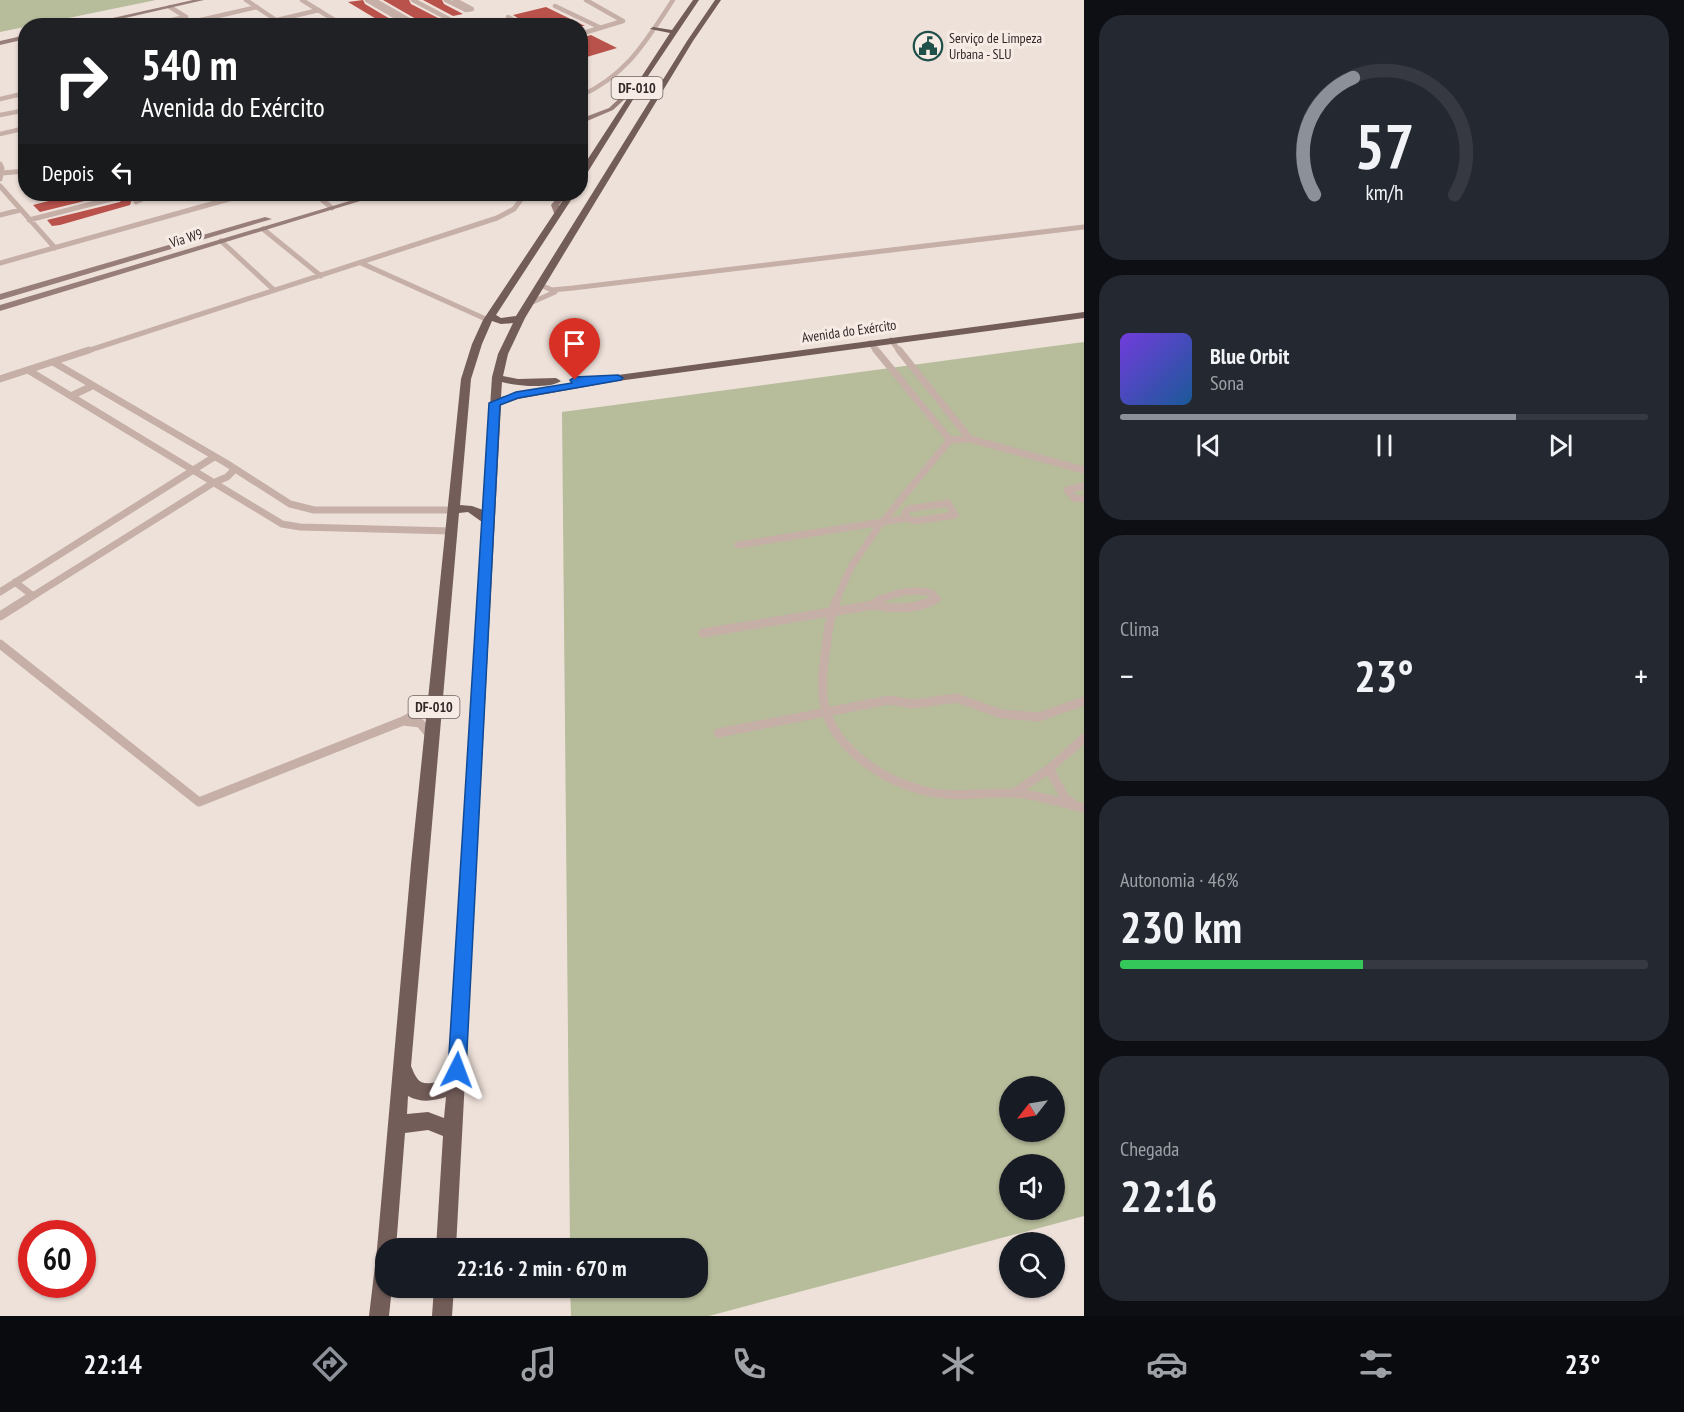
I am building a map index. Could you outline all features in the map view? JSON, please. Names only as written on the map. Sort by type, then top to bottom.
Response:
[{"type":"main road","name":"DF-010","points":[[588,166],[607,138],[619,131],[640,82],[696,0]]},
{"type":"main road","name":"DF-010","points":[[447,1238],[496,377],[503,354],[528,304],[718,0]]},
{"type":"main road","points":[[688,14],[697,12],[707,16]]},
{"type":"main road","points":[[653,29],[675,32]]},
{"type":"main road","points":[[619,131],[636,131]]},
{"type":"main road","points":[[607,138],[620,136],[630,142]]},
{"type":"main road","name":"DF-010","points":[[387,1238],[434,699],[466,379],[477,344],[490,317],[566,201]]},
{"type":"main road","name":"Avenida do Exército","points":[[495,403],[516,396],[618,378],[1084,315]]},
{"type":"main road","points":[[490,317],[504,321],[520,318]]},
{"type":"main road","name":"Avenida do Exército","points":[[496,377],[524,382],[618,378]]},
{"type":"main road","points":[[454,494],[462,500],[469,501],[488,495]]},
{"type":"main road","points":[[453,510],[464,508],[477,510],[488,520]]},
{"type":"main road","points":[[402,1068],[410,1086],[417,1091],[432,1092],[442,1089],[457,1070]]},
{"type":"main road","points":[[398,1124],[428,1121],[453,1130]]},
{"type":"main road","name":"DF-010","points":[[379,1316],[381,1298]]},
{"type":"main road","points":[[442,1316],[443,1298]]},
{"type":"street","points":[[118,18],[201,0]]},
{"type":"street","points":[[246,0],[274,18]]},
{"type":"street","points":[[304,1],[316,0]]},
{"type":"street","points":[[367,0],[398,18]]},
{"type":"street","points":[[374,0],[405,18]]},
{"type":"street","points":[[412,0],[447,18]]},
{"type":"street","points":[[446,0],[466,10],[472,9],[455,0]]},
{"type":"street","points":[[586,0],[623,19],[621,23],[588,32]]},
{"type":"street","points":[[588,93],[622,72],[673,0]]},
{"type":"street","points":[[304,1],[331,18]]},
{"type":"street","points":[[555,6],[580,18]]},
{"type":"street","points":[[170,7],[185,17]]},
{"type":"street","points":[[216,18],[257,7]]},
{"type":"street","points":[[279,18],[316,9]]},
{"type":"street","points":[[181,18],[185,17]]},
{"type":"street","points":[[588,22],[601,28]]},
{"type":"street","points":[[0,43],[18,39]]},
{"type":"street","points":[[588,119],[611,109],[640,82]]},
{"type":"street","points":[[0,99],[18,95]]},
{"type":"street","points":[[0,115],[18,112]]},
{"type":"street","points":[[0,134],[18,130]]},
{"type":"street","points":[[0,164],[1,176],[18,173]]},
{"type":"street","points":[[0,186],[55,248]]},
{"type":"street","points":[[29,220],[94,201]]},
{"type":"street","points":[[0,264],[222,201]]},
{"type":"street","points":[[324,201],[329,205]]},
{"type":"street","name":"Via W9","points":[[0,308],[282,223],[338,201]]},
{"type":"street","name":"Via W9","points":[[0,297],[274,217],[344,201]]},
{"type":"street","points":[[0,379],[497,218],[514,209],[520,201]]},
{"type":"street","points":[[558,201],[555,205],[558,213]]},
{"type":"street","points":[[0,215],[20,210]]},
{"type":"street","points":[[274,217],[274,220],[282,223]]},
{"type":"street","points":[[542,283],[543,286],[552,290],[573,288],[1084,226]]},
{"type":"street","points":[[263,229],[321,276]]},
{"type":"street","points":[[221,241],[274,290]]},
{"type":"street","points":[[361,263],[490,317]]},
{"type":"street","points":[[528,304],[547,295],[573,288]]},
{"type":"street","points":[[891,340],[970,439]]},
{"type":"street","points":[[870,343],[950,440]]},
{"type":"street","points":[[53,362],[297,507],[314,510],[453,510]]},
{"type":"street","points":[[28,370],[193,472],[290,527],[450,531]]},
{"type":"street","points":[[71,396],[92,386]]},
{"type":"street","points":[[1080,807],[1014,793],[950,795],[923,791],[898,782],[873,768],[840,737],[826,712],[822,677],[831,612],[851,567],[883,521],[950,440],[970,439],[1084,470]]},
{"type":"street","points":[[0,592],[214,457]]},
{"type":"street","points":[[0,616],[213,483],[227,477],[235,469]]},
{"type":"street","points":[[1084,486],[1067,490],[1069,495],[1078,500],[1084,499]]},
{"type":"street","points":[[738,545],[883,521],[907,518],[915,521],[955,515],[948,503],[908,509],[905,513],[907,518]]},
{"type":"street","points":[[370,529],[379,523],[380,515],[377,510]]},
{"type":"street","points":[[15,582],[33,596]]},
{"type":"street","points":[[703,633],[873,605],[884,608],[910,606],[929,603],[936,599],[932,593],[924,591],[889,596],[878,600],[873,605]]},
{"type":"street","points":[[0,644],[199,802],[403,721],[420,712],[434,699]]},
{"type":"street","points":[[718,732],[889,700],[913,704],[950,698],[970,702],[1002,714],[1039,717],[1084,701]]},
{"type":"street","points":[[403,721],[420,723],[431,736]]},
{"type":"street","points":[[1014,793],[1049,770],[1084,738]]},
{"type":"street","points":[[1049,770],[1064,796],[1080,807]]},
{"type":"green space","points":[[0,0],[156,0],[68,18],[18,18],[18,28],[0,32]]},
{"type":"green space","points":[[1084,342],[1084,1216],[1024,1232],[999,1232],[999,1239],[709,1316],[571,1316],[570,1298],[708,1298],[708,1238],[570,1238],[562,412]]},
{"type":"building","points":[[363,0],[365,4],[389,18],[375,18],[348,2]]},
{"type":"building","points":[[383,0],[409,0],[411,4],[438,18],[414,18]]},
{"type":"building","points":[[423,0],[442,0],[444,4],[463,14],[453,16]]},
{"type":"building","points":[[546,7],[569,18],[518,18],[513,15]]},
{"type":"building","points":[[591,35],[617,48],[588,57],[588,36]]},
{"type":"building","points":[[49,201],[85,201],[40,212],[33,205]]},
{"type":"building","points":[[131,201],[130,205],[60,225],[52,226],[47,220]]},
{"type":"place","name":"Serviço de Limpeza Urbana - SLU","points":[[928,46]]},
{"type":"route","points":[[457,1070],[495,403],[516,396],[618,378],[575,380]]}]
